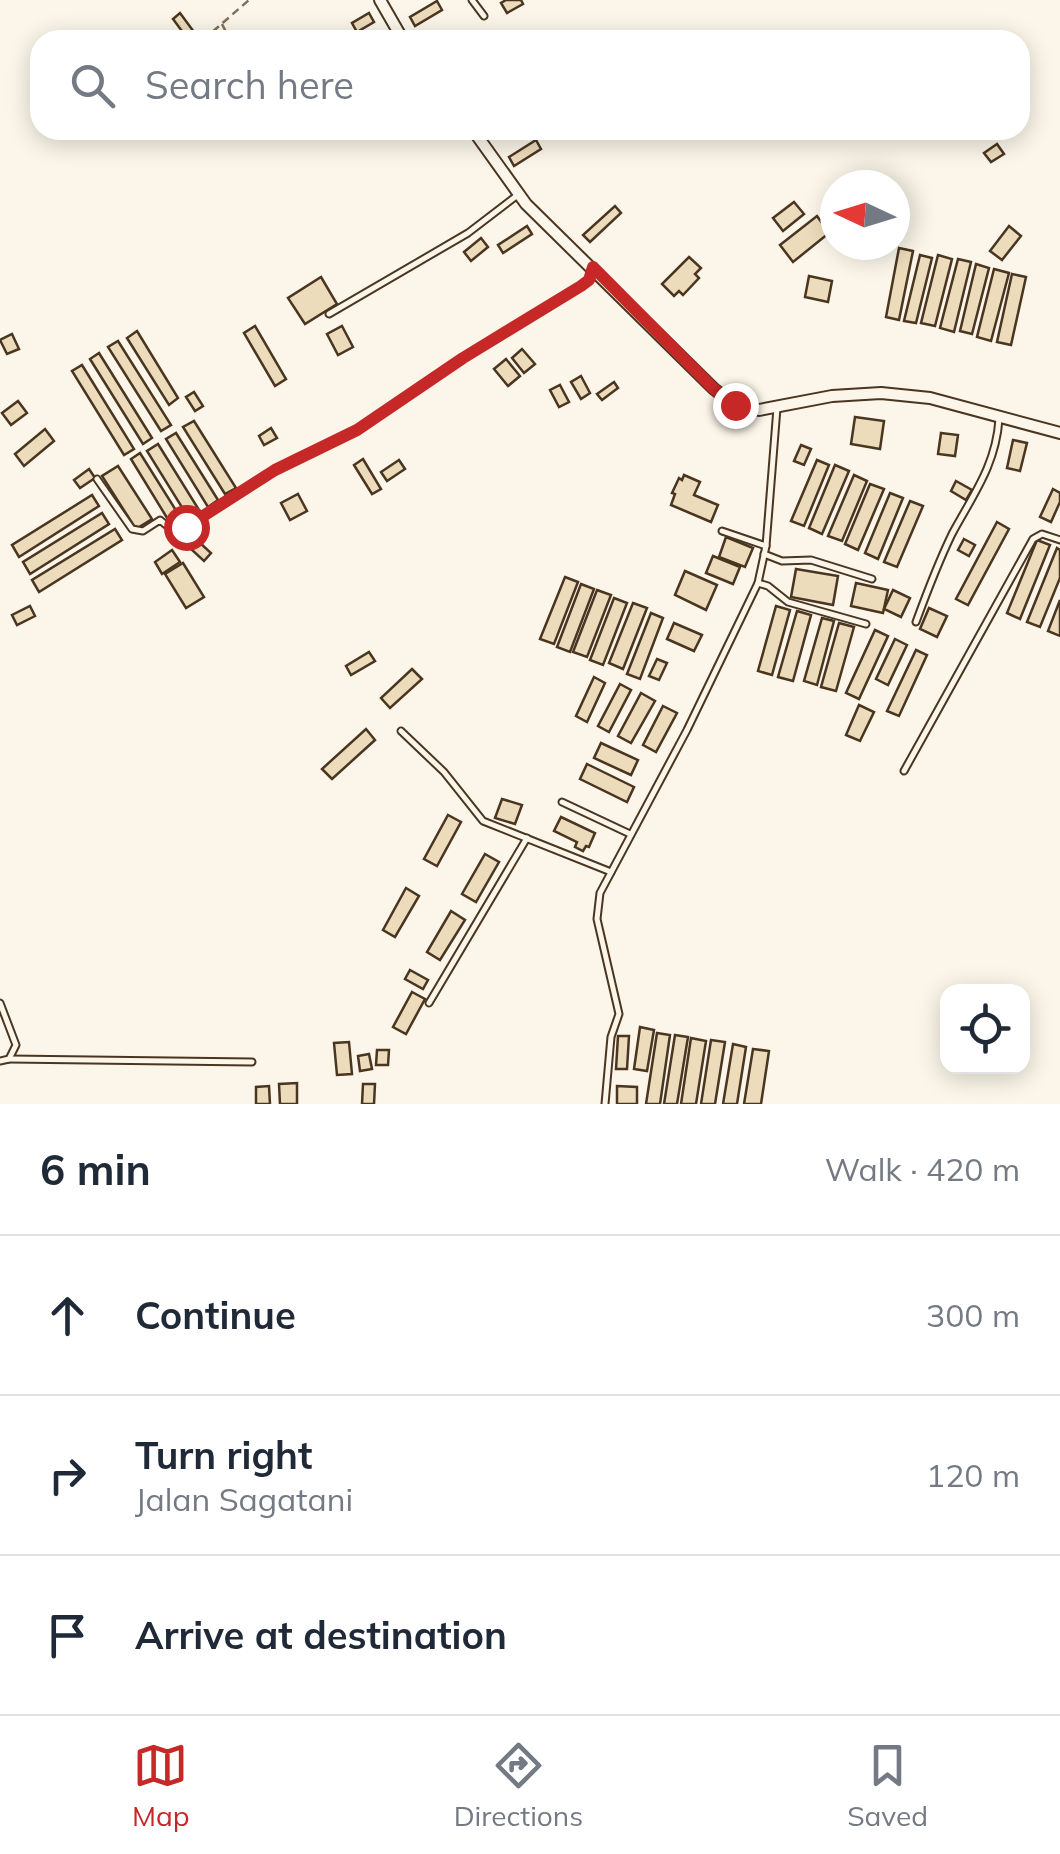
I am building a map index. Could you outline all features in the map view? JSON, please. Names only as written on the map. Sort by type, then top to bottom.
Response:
[{"type":"street","points":[[380,0],[397,30]]},
{"type":"street","points":[[481,140],[519,194],[714,389],[735,405],[760,410],[832,396],[882,393],[959,403],[1060,433]]},
{"type":"lane","points":[[472,0],[484,16]]},
{"type":"lane","points":[[329,314],[468,233],[519,194]]},
{"type":"lane","points":[[97,479],[132,529],[142,531],[160,520],[171,529],[186,527],[275,470],[357,430],[463,358],[581,286],[589,280],[593,267]]},
{"type":"lane","points":[[605,1104],[611,1037],[619,1014],[597,919],[600,892],[687,730],[758,583],[765,550],[777,408]]},
{"type":"lane","points":[[916,622],[953,533],[989,470],[997,444],[999,416]]},
{"type":"lane","points":[[722,531],[782,561],[811,560],[872,579]]},
{"type":"lane","points":[[904,771],[1032,539],[1042,534],[1060,540]]},
{"type":"lane","points":[[758,583],[788,602],[866,624]]},
{"type":"lane","points":[[401,731],[444,772],[483,821],[611,872]]},
{"type":"lane","points":[[562,802],[630,834]]},
{"type":"lane","points":[[429,1003],[527,838]]},
{"type":"lane","points":[[0,1003],[16,1045],[9,1059]]},
{"type":"lane","points":[[0,1061],[252,1062]]},
{"type":"path","points":[[215,30],[249,0]]},
{"type":"path","points":[[222,24],[225,30]]},
{"type":"building","points":[[521,0],[523,4],[507,13],[501,3]]},
{"type":"building","points":[[437,1],[442,10],[415,26],[410,17]]},
{"type":"building","points":[[180,13],[193,30],[181,30],[173,19]]},
{"type":"building","points":[[369,13],[374,22],[360,30],[352,23]]},
{"type":"building","points":[[536,140],[541,149],[514,166],[509,157]]},
{"type":"building","points":[[997,144],[1004,154],[991,162],[984,153]]},
{"type":"building","points":[[794,202],[804,214],[783,231],[773,218]]},
{"type":"building","points":[[615,206],[621,213],[590,242],[583,235]]},
{"type":"building","points":[[817,216],[820,220],[820,240],[793,262],[780,245]]},
{"type":"building","points":[[527,226],[532,234],[503,253],[498,245]]},
{"type":"building","points":[[1009,226],[1021,236],[1002,260],[990,251]]},
{"type":"building","points":[[481,238],[488,247],[471,261],[464,252]]},
{"type":"building","points":[[910,250],[913,251],[899,320],[886,317],[897,260],[910,260]]},
{"type":"building","points":[[920,255],[932,258],[916,323],[904,321]]},
{"type":"building","points":[[938,255],[952,259],[935,326],[921,323]]},
{"type":"building","points":[[689,257],[701,268],[695,274],[699,278],[683,295],[679,291],[674,296],[662,284]]},
{"type":"building","points":[[958,259],[971,262],[954,332],[940,328]]},
{"type":"building","points":[[976,264],[989,268],[972,334],[960,331]]},
{"type":"building","points":[[994,269],[1009,273],[991,341],[977,337]]},
{"type":"building","points":[[1012,274],[1026,277],[1011,345],[997,342]]},
{"type":"building","points":[[809,276],[832,281],[828,302],[805,297]]},
{"type":"building","points":[[321,277],[337,304],[305,324],[288,298]]},
{"type":"building","points":[[255,326],[286,379],[275,386],[244,333]]},
{"type":"building","points":[[342,326],[353,347],[338,355],[327,334]]},
{"type":"building","points":[[137,331],[178,398],[169,405],[127,338]]},
{"type":"building","points":[[12,334],[19,349],[7,354],[0,340]]},
{"type":"building","points":[[118,341],[171,425],[161,431],[108,347]]},
{"type":"building","points":[[522,349],[535,364],[524,373],[512,358]]},
{"type":"building","points":[[99,353],[152,438],[143,444],[90,359]]},
{"type":"building","points":[[506,359],[520,376],[508,386],[494,369]]},
{"type":"building","points":[[82,365],[134,449],[124,455],[72,371]]},
{"type":"building","points":[[581,376],[590,393],[581,399],[571,382]]},
{"type":"building","points":[[614,382],[618,388],[602,400],[597,394]]},
{"type":"building","points":[[560,385],[569,402],[559,407],[550,390]]},
{"type":"building","points":[[194,392],[203,406],[195,411],[186,397]]},
{"type":"building","points":[[18,401],[27,413],[11,425],[2,413]]},
{"type":"building","points":[[855,417],[884,421],[880,449],[851,444]]},
{"type":"building","points":[[194,421],[236,488],[225,494],[183,427]]},
{"type":"building","points":[[271,428],[277,438],[264,445],[259,436]]},
{"type":"building","points":[[45,429],[54,441],[24,466],[15,454]]},
{"type":"building","points":[[176,433],[218,500],[208,507],[166,439]]},
{"type":"building","points":[[941,433],[958,435],[955,456],[938,454]]},
{"type":"building","points":[[1013,440],[1027,443],[1020,471],[1007,468]]},
{"type":"building","points":[[158,444],[199,510],[188,517],[147,451]]},
{"type":"building","points":[[801,445],[811,449],[804,465],[794,461]]},
{"type":"building","points":[[140,453],[182,520],[172,526],[131,459]]},
{"type":"building","points":[[363,459],[381,489],[372,494],[354,465]]},
{"type":"building","points":[[399,460],[405,469],[387,481],[381,472]]},
{"type":"building","points":[[817,460],[829,465],[804,526],[791,521]]},
{"type":"building","points":[[835,465],[849,471],[822,534],[809,528]]},
{"type":"building","points":[[118,466],[152,519],[136,529],[102,476]]},
{"type":"building","points":[[89,469],[95,478],[80,488],[74,480]]},
{"type":"building","points":[[684,475],[700,482],[694,495],[718,505],[711,522],[671,505],[675,494],[672,493]]},
{"type":"building","points":[[854,475],[867,481],[842,541],[828,536]]},
{"type":"building","points":[[956,481],[972,490],[966,500],[951,491]]},
{"type":"building","points":[[870,484],[884,489],[858,550],[845,544]]},
{"type":"building","points":[[1053,489],[1060,493],[1060,502],[1051,522],[1040,517]]},
{"type":"building","points":[[890,493],[903,498],[878,559],[865,553]]},
{"type":"building","points":[[298,494],[307,511],[290,520],[281,503]]},
{"type":"building","points":[[92,495],[99,506],[19,557],[12,545]]},
{"type":"building","points":[[910,501],[923,506],[897,567],[884,562]]},
{"type":"building","points":[[102,513],[109,524],[30,574],[23,562]]},
{"type":"building","points":[[997,522],[1009,529],[968,605],[956,599]]},
{"type":"building","points":[[115,529],[122,540],[39,592],[32,580]]},
{"type":"building","points":[[726,537],[753,548],[745,567],[719,557]]},
{"type":"building","points":[[964,539],[975,545],[969,556],[958,550]]},
{"type":"building","points":[[1037,540],[1050,545],[1020,619],[1007,613]]},
{"type":"building","points":[[199,542],[211,553],[204,561],[192,550]]},
{"type":"building","points":[[1057,548],[1060,578],[1040,627],[1027,622]]},
{"type":"building","points":[[172,550],[180,562],[162,574],[155,562]]},
{"type":"building","points":[[713,556],[740,567],[733,584],[706,573]]},
{"type":"building","points":[[183,563],[204,597],[186,608],[165,574]]},
{"type":"building","points":[[796,569],[838,576],[833,605],[791,597]]},
{"type":"building","points":[[685,571],[717,585],[706,610],[675,595]]},
{"type":"building","points":[[565,577],[578,582],[554,644],[540,639]]},
{"type":"building","points":[[856,583],[888,590],[883,613],[851,606]]},
{"type":"building","points":[[581,584],[594,589],[570,652],[557,647]]},
{"type":"building","points":[[597,590],[611,595],[587,657],[573,652]]},
{"type":"building","points":[[893,590],[910,598],[901,617],[884,609]]},
{"type":"building","points":[[614,598],[627,603],[603,665],[590,660]]},
{"type":"building","points":[[1060,600],[1060,636],[1048,631]]},
{"type":"building","points":[[633,603],[647,608],[623,669],[609,663]]},
{"type":"building","points":[[30,606],[35,616],[17,625],[12,615]]},
{"type":"building","points":[[776,606],[790,610],[772,675],[758,671]]},
{"type":"building","points":[[929,608],[947,616],[937,637],[920,629]]},
{"type":"building","points":[[797,611],[811,615],[793,681],[778,677]]},
{"type":"building","points":[[651,613],[663,618],[640,679],[627,674]]},
{"type":"building","points":[[822,618],[834,621],[817,685],[804,681]]},
{"type":"building","points":[[674,623],[702,635],[694,651],[667,639]]},
{"type":"building","points":[[839,623],[854,627],[836,691],[821,687]]},
{"type":"building","points":[[875,630],[888,636],[859,699],[846,693]]},
{"type":"building","points":[[895,639],[907,645],[888,685],[876,679]]},
{"type":"building","points":[[916,650],[927,655],[899,716],[887,711]]},
{"type":"building","points":[[369,652],[375,661],[351,675],[346,666]]},
{"type":"building","points":[[657,659],[667,663],[659,680],[649,676]]},
{"type":"building","points":[[412,669],[422,679],[390,708],[381,698]]},
{"type":"building","points":[[594,677],[605,683],[587,722],[576,716]]},
{"type":"building","points":[[620,684],[631,690],[609,732],[598,726]]},
{"type":"building","points":[[641,693],[655,701],[631,743],[618,736]]},
{"type":"building","points":[[859,705],[874,712],[860,741],[846,735]]},
{"type":"building","points":[[663,706],[677,713],[656,752],[643,745]]},
{"type":"building","points":[[366,729],[375,740],[332,779],[322,769]]},
{"type":"building","points":[[601,743],[638,760],[631,775],[594,758]]},
{"type":"building","points":[[587,764],[634,787],[627,802],[580,779]]},
{"type":"building","points":[[502,799],[522,805],[515,824],[495,818]]},
{"type":"building","points":[[448,815],[461,822],[437,866],[424,859]]},
{"type":"building","points":[[561,817],[595,833],[589,847],[583,851],[575,847],[577,842],[554,831]]},
{"type":"building","points":[[485,854],[499,862],[476,902],[462,894]]},
{"type":"building","points":[[406,888],[419,896],[395,937],[383,930]]},
{"type":"building","points":[[451,911],[465,920],[440,960],[427,952]]},
{"type":"building","points":[[410,970],[428,980],[423,989],[405,979]]},
{"type":"building","points":[[412,992],[425,999],[406,1034],[393,1027]]},
{"type":"building","points":[[640,1027],[654,1030],[647,1071],[634,1069]]},
{"type":"building","points":[[657,1033],[670,1035],[660,1104],[646,1104]]},
{"type":"building","points":[[675,1035],[688,1037],[677,1104],[664,1104]]},
{"type":"building","points":[[618,1036],[629,1036],[627,1069],[616,1069]]},
{"type":"building","points":[[691,1038],[706,1041],[696,1104],[681,1104]]},
{"type":"building","points":[[711,1040],[725,1042],[715,1104],[701,1104]]},
{"type":"building","points":[[349,1042],[352,1074],[337,1075],[334,1043]]},
{"type":"building","points":[[733,1044],[746,1047],[737,1104],[723,1104]]},
{"type":"building","points":[[753,1049],[769,1051],[761,1104],[744,1104]]},
{"type":"building","points":[[377,1050],[389,1050],[388,1065],[376,1065]]},
{"type":"building","points":[[369,1054],[372,1069],[360,1071],[358,1056]]},
{"type":"building","points":[[297,1083],[297,1104],[280,1104],[279,1084]]},
{"type":"building","points":[[363,1084],[375,1084],[374,1104],[362,1104]]},
{"type":"building","points":[[269,1086],[270,1104],[256,1104],[256,1087]]},
{"type":"building","points":[[617,1086],[637,1087],[637,1104],[617,1104]]},
{"type":"route","points":[[186,527],[275,470],[357,430],[463,358],[581,286],[589,280],[593,267],[714,389],[735,405]]}]
